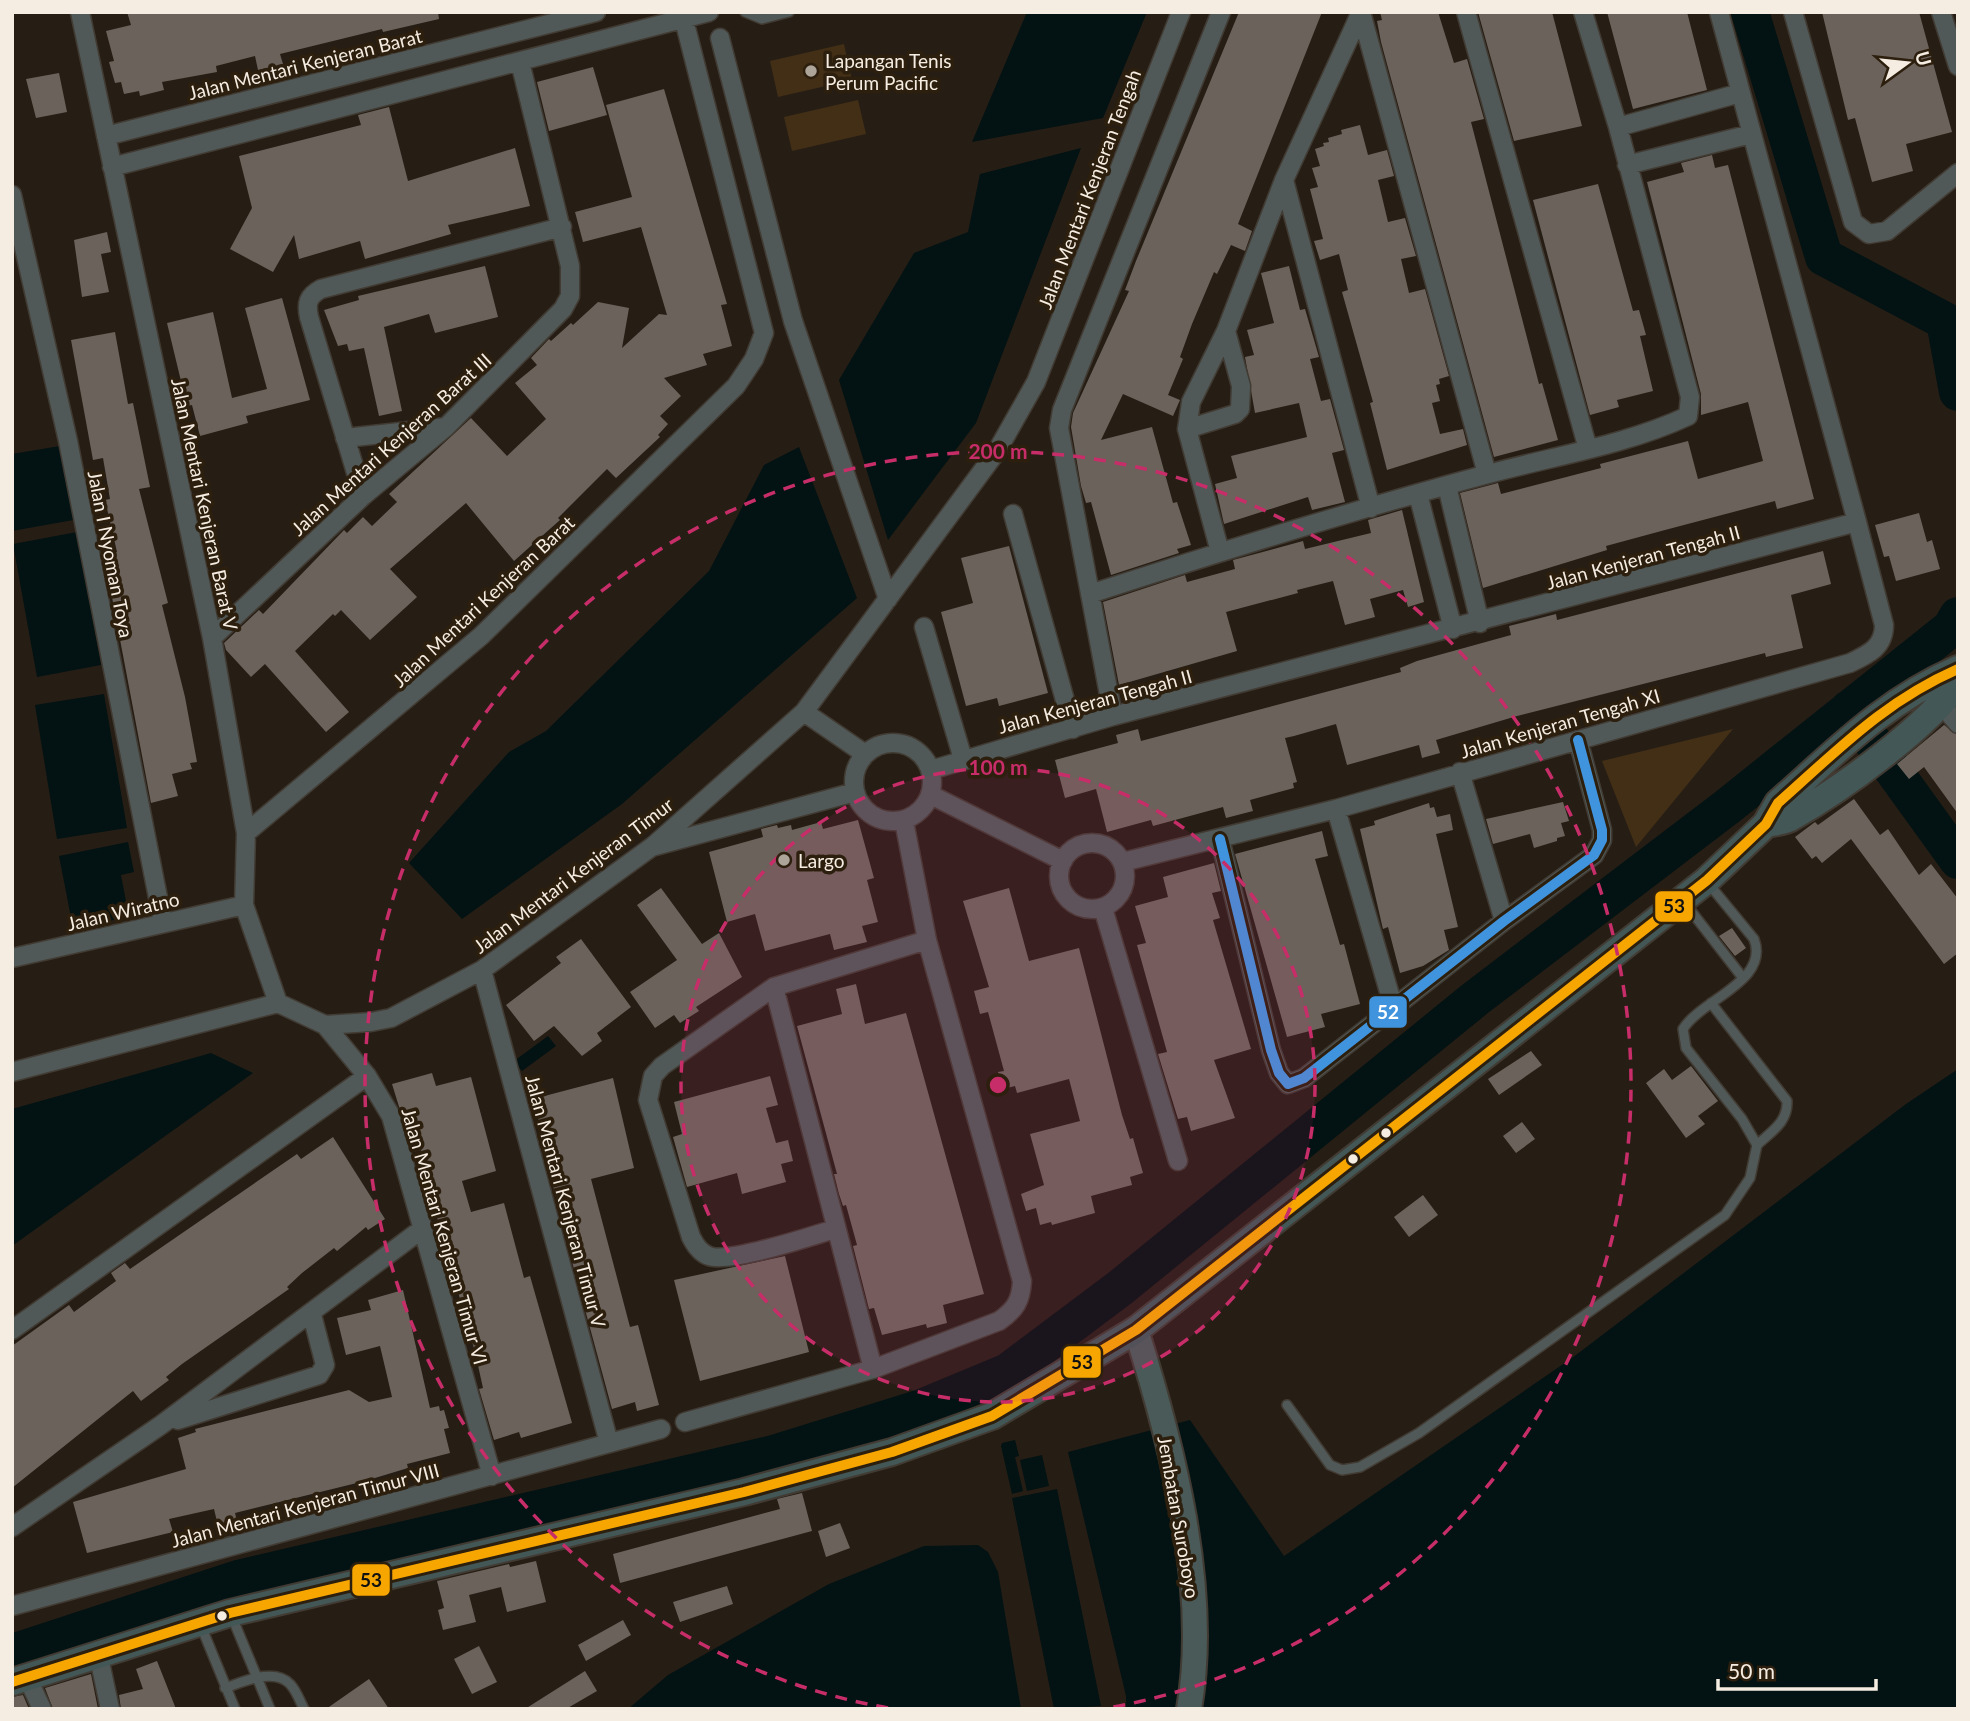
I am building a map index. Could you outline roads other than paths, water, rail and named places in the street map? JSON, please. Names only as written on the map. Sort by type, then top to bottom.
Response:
[{"type":"main road","points":[[20,1679],[230,1613],[744,1492],[892,1452],[992,1416],[1136,1330],[1706,881],[1766,824],[1778,803],[1889,706],[1928,681],[1958,669]]},
{"type":"main road","points":[[1766,824],[1790,819],[1908,734],[1950,715],[1958,682]]},
{"type":"street","name":"Jalan Mentari Kenjeran Barat V","points":[[80,12],[212,638],[246,833],[244,905],[278,1003]]},
{"type":"street","name":"Jalan Mentari Kenjeran Barat","points":[[106,136],[596,12]]},
{"type":"street","points":[[113,167],[520,62],[683,16],[709,12]]},
{"type":"street","name":"Jalan Mentari Kenjeran Tengah","points":[[1036,382],[1181,12]]},
{"type":"street","points":[[1113,716],[1059,428],[1062,410],[1221,12]]},
{"type":"street","points":[[1220,552],[1187,429],[1191,402],[1226,331],[1284,180],[1361,12]]},
{"type":"street","points":[[1361,12],[1487,474]]},
{"type":"street","points":[[1466,12],[1588,449]]},
{"type":"street","points":[[1090,594],[1220,552],[1418,494],[1588,449],[1681,420],[1690,411],[1690,397],[1618,127],[1583,12]]},
{"type":"street","points":[[1719,12],[1857,522]]},
{"type":"street","points":[[1793,12],[1853,222],[1870,234],[1887,231],[1958,173]]},
{"type":"street","points":[[1941,12],[1958,66]]},
{"type":"street","points":[[683,16],[764,333],[793,321]]},
{"type":"street","points":[[720,38],[793,321],[888,599]]},
{"type":"street","name":"Jalan Mentari Kenjeran Barat III","points":[[212,638],[363,496],[446,428],[563,309],[570,296],[571,284],[562,227],[520,62]]},
{"type":"street","points":[[1618,127],[1740,93]]},
{"type":"street","points":[[1627,165],[1751,134]]},
{"type":"street","points":[[724,176],[754,166]]},
{"type":"street","points":[[1284,180],[1371,508]]},
{"type":"street","name":"Jalan I Nyoman Toya","points":[[12,195],[68,441],[163,923]]},
{"type":"street","points":[[363,496],[306,306],[311,295],[321,289],[562,227]]},
{"type":"street","points":[[1187,429],[1235,414],[1240,409],[1241,386],[1226,331]]},
{"type":"street","name":"Jalan Mentari Kenjeran Barat","points":[[246,833],[464,651],[736,386],[754,359],[764,333]]},
{"type":"street","name":"Jalan Mentari Kenjeran Timur","points":[[325,1025],[391,1018],[482,970],[653,846],[804,712],[998,451],[1036,382]]},
{"type":"street","points":[[345,438],[446,428]]},
{"type":"street","points":[[1447,486],[1480,623]]},
{"type":"street","points":[[1418,494],[1453,629]]},
{"type":"street","points":[[1013,514],[1073,729]]},
{"type":"street","name":"Jalan Kenjeran Tengah II","points":[[931,770],[963,758],[1113,716],[1480,623],[1857,522]]},
{"type":"street","name":"Jalan Kenjeran Tengah XI","points":[[1123,862],[1336,809],[1850,663],[1873,651],[1884,637],[1884,625],[1857,522]]},
{"type":"street","points":[[924,627],[963,758]]},
{"type":"street","points":[[804,712],[865,754]]},
{"type":"street","points":[[1220,839],[1271,1050],[1279,1073],[1288,1084],[1304,1078],[1599,849],[1602,830],[1578,740]]},
{"type":"street","points":[[902,744],[925,758],[931,770],[931,795],[916,815],[904,821],[879,820],[860,804],[855,792],[854,778],[865,754],[876,746],[902,744]]},
{"type":"street","points":[[1460,772],[1504,921]]},
{"type":"street","points":[[653,846],[855,792]]},
{"type":"street","points":[[931,795],[967,810],[1063,861]]},
{"type":"street","points":[[1336,809],[1394,1009]]},
{"type":"street","points":[[685,1422],[873,1369],[999,1321],[1014,1310],[1021,1295],[1022,1281],[927,940],[904,821]]},
{"type":"street","points":[[1088,842],[1109,846],[1123,862],[1126,873],[1120,895],[1103,908],[1081,907],[1064,893],[1060,883],[1063,861],[1069,852],[1088,842]]},
{"type":"street","name":"Jalan Wiratno","points":[[12,958],[244,905]]},
{"type":"street","points":[[1103,908],[1178,1161]]},
{"type":"street","points":[[835,1229],[730,1258],[709,1256],[701,1251],[691,1237],[648,1100],[653,1076],[662,1066],[774,987],[927,940]]},
{"type":"street","name":"Jalan Mentari Kenjeran Timur V","points":[[482,970],[609,1443]]},
{"type":"street","points":[[774,987],[873,1369]]},
{"type":"street","points":[[12,1072],[278,1003],[325,1025]]},
{"type":"street","name":"Jalan Mentari Kenjeran Timur VI","points":[[325,1025],[367,1076],[391,1116],[492,1476]]},
{"type":"street","points":[[12,1330],[367,1076]]},
{"type":"street","points":[[12,1527],[161,1425],[312,1315],[422,1229]]},
{"type":"street","points":[[161,1425],[319,1375],[325,1365],[312,1315]]},
{"type":"street","name":"Jembatan Suroboyo","points":[[1136,1330],[1156,1393],[1190,1556],[1196,1599],[1193,1685],[1189,1709]]},
{"type":"street","name":"Jalan Mentari Kenjeran Timur VIII","points":[[13,1600],[492,1476],[661,1429]]},
{"type":"street","points":[[98,1653],[110,1709]]},
{"type":"street","points":[[20,1679],[42,1709]]},
{"type":"lane","points":[[745,12],[762,19],[789,12]]},
{"type":"lane","points":[[1706,881],[1754,939],[1758,950],[1757,962],[1743,978],[1683,1029],[1686,1048],[1742,1119],[1757,1145]]},
{"type":"lane","points":[[1682,900],[1743,978]]},
{"type":"lane","points":[[1287,1405],[1330,1465],[1342,1470],[1373,1460],[1419,1433],[1725,1215],[1750,1178],[1757,1145],[1782,1123],[1787,1113],[1787,1101],[1711,1003]]},
{"type":"lane","points":[[230,1613],[270,1709]]},
{"type":"lane","points":[[200,1622],[235,1709]]},
{"type":"lane","points":[[225,1688],[255,1678],[274,1676],[289,1682],[304,1709]]},
{"type":"waterway","points":[[1750,12],[1824,257],[1945,321],[1958,392]]},
{"type":"waterway","points":[[12,1653],[238,1579],[774,1454],[919,1409],[1008,1372],[1120,1288],[1475,999],[1727,807],[1951,628],[1958,616]]},
{"type":"waterway","points":[[1849,709],[1958,860]]},
{"type":"place","name":"Lapangan Tenis Perum Pacific","points":[[811,71]]},
{"type":"place","name":"Largo","points":[[784,860]]}]
